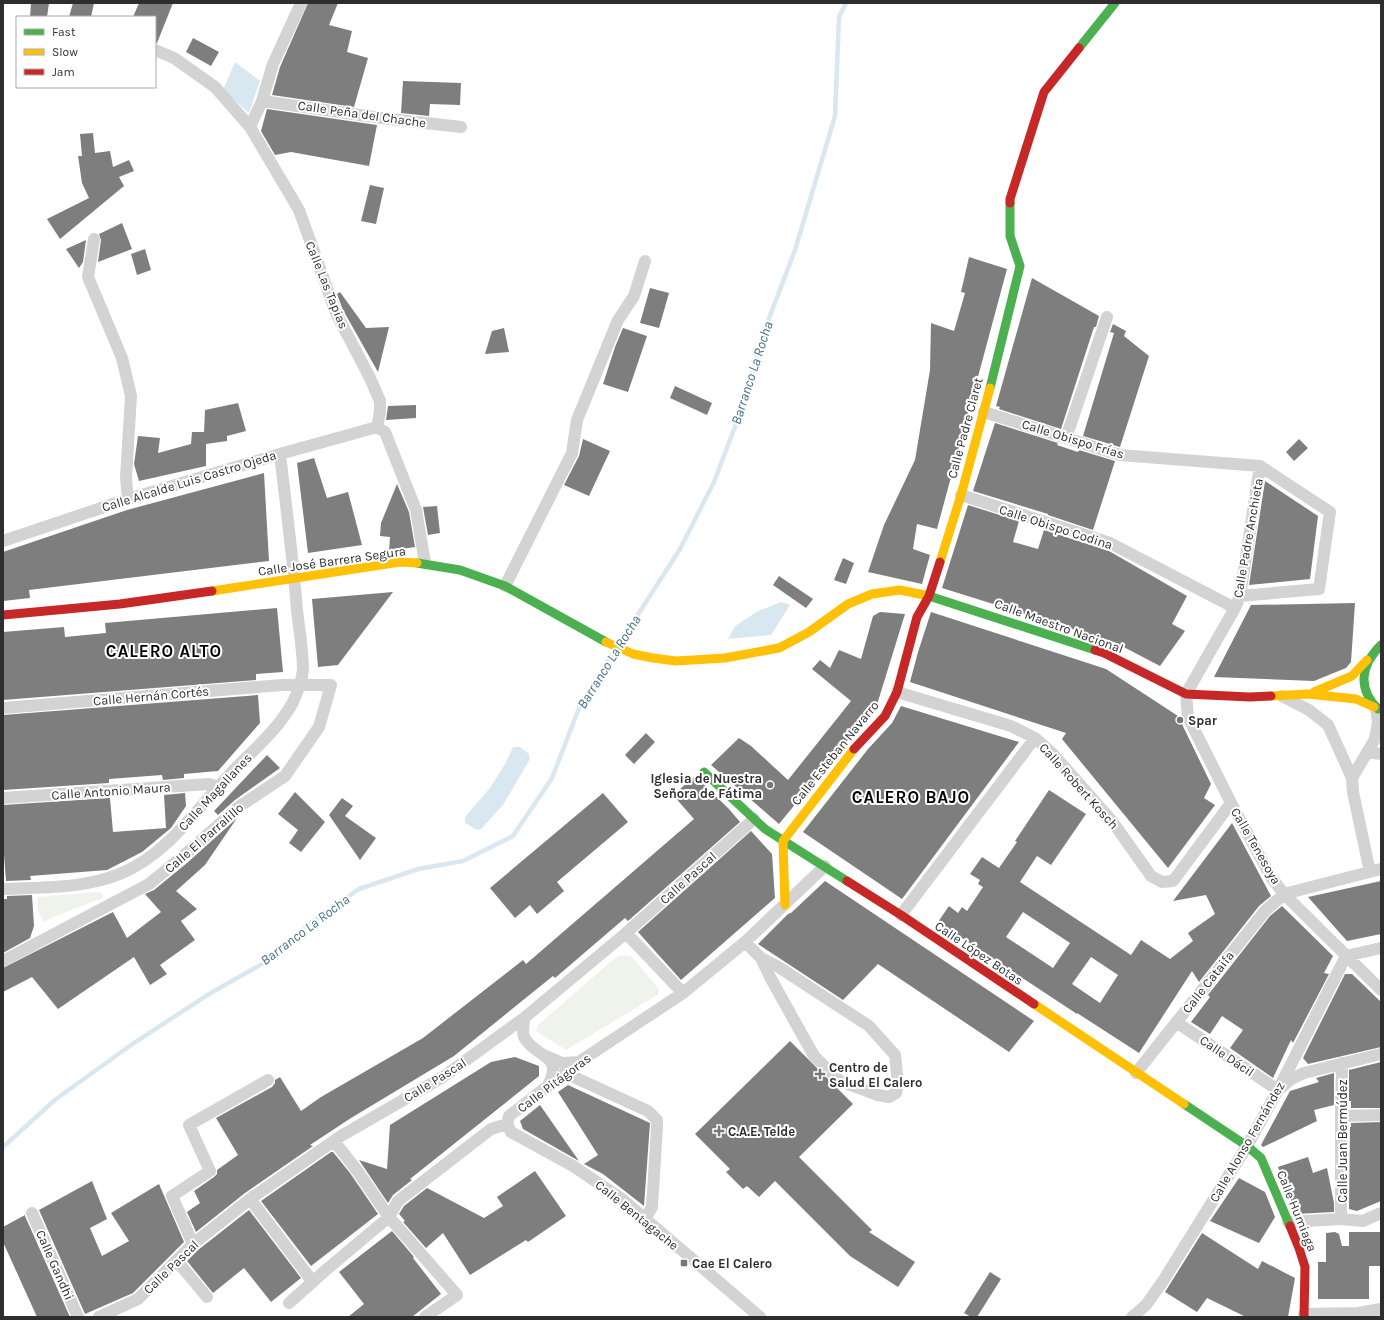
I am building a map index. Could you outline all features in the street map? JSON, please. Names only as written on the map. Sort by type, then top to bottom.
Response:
[{"type":"street","points":[[250,127],[262,101],[274,64],[301,3]]},
{"type":"street","name":"Calle Padre Claret","points":[[929,596],[961,495],[984,412],[1020,266],[1010,236],[1010,199],[1044,92],[1115,3]]},
{"type":"street","name":"Calle Las Tapias","points":[[156,50],[174,58],[215,87],[250,127],[299,210],[336,313],[370,378],[380,401],[380,412],[377,427]]},
{"type":"street","name":"Calle Peña del Chache","points":[[262,101],[381,118],[461,127]]},
{"type":"street","points":[[94,239],[88,277],[122,358],[131,396],[126,478],[128,499]]},
{"type":"street","points":[[505,586],[572,453],[576,420],[618,320],[634,296],[645,261]]},
{"type":"street","points":[[1066,438],[1107,317]]},
{"type":"street","name":"Calle Obispo Frías","points":[[984,412],[1120,455],[1260,466]]},
{"type":"street","points":[[377,427],[385,432],[416,510],[426,563]]},
{"type":"street","name":"Calle Alcalde Luis Castro Ojeda","points":[[3,541],[128,499],[377,427]]},
{"type":"street","name":"Calle Magallanes","points":[[3,889],[82,884],[102,881],[122,873],[148,859],[170,840],[202,808],[218,787],[280,721],[292,704],[300,685],[303,669],[280,454]]},
{"type":"street","points":[[1240,596],[1319,588],[1330,512],[1260,466]]},
{"type":"street","name":"Calle Padre Anchieta","points":[[1186,694],[1235,608],[1240,596],[1260,466]]},
{"type":"street","name":"Calle Obispo Codina","points":[[961,495],[1110,543],[1235,608]]},
{"type":"street","name":"Calle José Barrera Segura","points":[[3,615],[120,604],[400,562],[426,563],[460,570],[505,586],[601,640],[633,654],[676,661],[725,658],[779,648],[809,632],[848,604]]},
{"type":"street","name":"Calle Maestro Nacional","points":[[848,604],[872,594],[900,590],[929,596],[1104,653],[1186,694],[1250,697],[1308,694],[1356,699],[1377,709]]},
{"type":"street","name":"Calle Esteban Navarro","points":[[783,841],[860,742],[885,716],[897,692],[917,617],[929,596]]},
{"type":"street","name":"Calle Maestro Nacional","points":[[1308,694],[1334,686],[1352,676],[1368,659],[1374,650],[1381,645]]},
{"type":"street","points":[[1352,778],[1375,739],[1378,722],[1377,709],[1367,696],[1364,684],[1364,671],[1368,659]]},
{"type":"street","name":"Calle Hernán Cortés","points":[[3,708],[300,685]]},
{"type":"street","name":"Calle El Parralillo","points":[[3,961],[149,884],[182,858],[240,806],[285,776],[319,727],[331,685],[300,685]]},
{"type":"street","name":"Calle Robert Kosch","points":[[897,692],[1011,726],[1035,738],[1052,753],[1112,821],[1151,876],[1162,882],[1173,881],[1231,803]]},
{"type":"street","name":"Calle Tenesoya","points":[[1186,694],[1188,717],[1231,803],[1271,876],[1284,894],[1381,990]]},
{"type":"street","points":[[1280,695],[1309,710],[1328,725],[1352,778],[1353,792],[1375,871],[1284,894]]},
{"type":"street","points":[[901,915],[1035,738]]},
{"type":"street","points":[[1367,752],[1381,754]]},
{"type":"street","name":"Calle López Botas","points":[[704,772],[765,829],[901,915],[1247,1146]]},
{"type":"street","name":"Calle Antonio Maura","points":[[3,798],[210,784],[218,787]]},
{"type":"street","name":"Calle Pascal","points":[[99,1317],[138,1299],[193,1244],[250,1199],[334,1141],[443,1078],[524,1018],[626,932],[754,819]]},
{"type":"street","points":[[783,841],[785,905]]},
{"type":"street","name":"Calle Pitágoras","points":[[290,1303],[389,1218],[398,1201],[491,1129],[507,1124],[509,1116],[579,1062],[682,993],[745,942],[825,866]]},
{"type":"street","name":"Calle Cataifa","points":[[1136,1073],[1265,910],[1284,894]]},
{"type":"street","points":[[626,932],[682,993]]},
{"type":"street","points":[[745,942],[761,958],[777,966],[870,1026],[895,1056],[898,1083],[896,1093],[889,1097],[878,1095],[840,1081],[814,1056],[761,958]]},
{"type":"street","points":[[1346,956],[1381,948]]},
{"type":"street","name":"Calle Alonso Fernández","points":[[1132,1317],[1146,1305],[1163,1281],[1247,1146],[1278,1090],[1346,956]]},
{"type":"street","points":[[524,1018],[523,1036],[531,1046],[546,1056],[562,1063],[579,1062]]},
{"type":"street","name":"Calle Dácil","points":[[1176,1022],[1278,1090]]},
{"type":"street","points":[[1278,1090],[1291,1079],[1304,1073],[1381,1054]]},
{"type":"street","points":[[1295,1055],[1301,1070],[1304,1073]]},
{"type":"street","points":[[546,1056],[553,1068],[552,1078],[547,1087]]},
{"type":"street","name":"Calle Juan Bermúdez","points":[[1341,1219],[1342,1063]]},
{"type":"street","points":[[565,1073],[648,1111],[657,1120],[652,1207],[645,1219]]},
{"type":"street","points":[[193,1244],[172,1196],[210,1171],[189,1125],[268,1080]]},
{"type":"street","points":[[1341,1116],[1381,1115]]},
{"type":"street","name":"Calle Bentagache","points":[[507,1124],[511,1132],[573,1166],[622,1199],[760,1317]]},
{"type":"street","points":[[334,1141],[356,1168],[389,1218],[457,1295],[425,1317]]},
{"type":"street","name":"Calle Humiaga","points":[[1247,1146],[1261,1158],[1306,1267],[1304,1316]]},
{"type":"street","points":[[250,1199],[313,1282]]},
{"type":"street","name":"Calle Gandhi","points":[[32,1213],[78,1317]]},
{"type":"street","points":[[1288,1222],[1341,1219],[1363,1220],[1381,1213]]},
{"type":"street","points":[[177,1261],[207,1297]]},
{"type":"street","points":[[1304,1316],[1358,1315],[1381,1309]]},
{"type":"shaded area","points":[[235,62],[260,81],[249,113],[223,90]]},
{"type":"shaded area","points":[[781,602],[790,605],[771,635],[728,639],[735,626],[758,611]]},
{"type":"shaded area","points":[[513,747],[520,747],[529,754],[530,759],[503,805],[481,829],[477,830],[465,823],[465,817],[490,788],[505,764]]},
{"type":"shaded area","points":[[98,892],[103,894],[103,898],[44,922],[39,913],[37,904],[38,897]]},
{"type":"shaded area","points":[[621,955],[631,956],[658,988],[659,994],[566,1050],[536,1031],[538,1025],[614,959]]},
{"type":"building","points":[[31,3],[49,3],[47,16],[30,16]]},
{"type":"building","points":[[73,3],[94,3],[91,16],[69,16]]},
{"type":"building","points":[[139,3],[173,3],[157,43],[156,16],[133,16]]},
{"type":"building","points":[[308,3],[338,3],[329,25],[352,31],[347,52],[368,58],[354,107],[272,95],[280,67]]},
{"type":"building","points":[[193,38],[219,52],[211,66],[186,52]]},
{"type":"building","points":[[403,81],[461,83],[460,105],[430,104],[429,116],[401,113]]},
{"type":"building","points":[[267,109],[377,125],[369,166],[291,152],[275,155],[261,131]]},
{"type":"building","points":[[93,133],[95,153],[110,151],[113,167],[129,160],[134,171],[119,177],[124,186],[60,239],[47,219],[89,198],[82,183],[78,156],[82,156],[80,134]]},
{"type":"building","points":[[370,185],[384,188],[376,224],[361,221]]},
{"type":"building","points":[[122,223],[132,249],[98,262],[101,240],[99,234]]},
{"type":"building","points":[[86,240],[83,262],[79,268],[66,249]]},
{"type":"building","points":[[145,249],[151,270],[137,275],[131,254]]},
{"type":"building","points":[[969,257],[1007,269],[937,529],[917,524],[913,549],[930,555],[922,584],[868,572],[884,525],[915,460],[930,370],[931,323],[954,331],[965,293],[961,292]]},
{"type":"building","points":[[1032,278],[1099,316],[1096,327],[1094,327],[1061,429],[999,409],[1000,407],[996,406]]},
{"type":"building","points":[[650,288],[669,293],[659,328],[640,323]]},
{"type":"building","points":[[340,292],[366,328],[389,327],[378,372],[343,310],[337,294]]},
{"type":"building","points":[[1113,324],[1126,331],[1124,336],[1149,356],[1120,447],[1083,436],[1114,333],[1110,332]]},
{"type":"building","points":[[504,328],[509,352],[485,354],[492,331]]},
{"type":"building","points":[[623,328],[647,336],[628,392],[603,384]]},
{"type":"building","points":[[675,386],[712,403],[707,415],[670,398]]},
{"type":"building","points":[[238,403],[246,431],[227,436],[227,441],[206,444],[206,466],[139,481],[134,464],[138,436],[160,438],[158,453],[191,444],[192,432],[204,432],[205,410]]},
{"type":"building","points":[[416,405],[416,418],[386,420],[388,406]]},
{"type":"building","points":[[995,423],[1058,443],[1057,445],[1078,452],[1079,450],[1115,461],[1093,530],[1048,514],[973,491]]},
{"type":"building","points":[[583,439],[610,451],[589,496],[564,485],[579,456]]},
{"type":"building","points":[[1299,439],[1308,448],[1294,461],[1286,452]]},
{"type":"building","points":[[314,458],[327,498],[348,492],[362,545],[308,553],[297,463]]},
{"type":"building","points":[[264,473],[269,561],[29,590],[30,598],[3,601],[3,552],[127,510]]},
{"type":"building","points":[[1265,481],[1318,516],[1310,579],[1249,585]]},
{"type":"building","points":[[397,484],[409,512],[415,547],[389,551],[390,537],[380,536],[381,523]]},
{"type":"building","points":[[968,505],[1019,521],[1013,542],[1038,549],[1044,530],[1109,551],[1187,596],[1172,624],[1185,631],[1160,666],[1114,642],[942,588]]},
{"type":"building","points":[[437,506],[440,533],[428,535],[423,507]]},
{"type":"building","points":[[843,558],[854,563],[846,584],[834,580]]},
{"type":"building","points":[[779,576],[813,599],[806,608],[773,585]]},
{"type":"building","points":[[393,592],[338,665],[318,667],[312,599]]},
{"type":"building","points":[[1355,603],[1351,662],[1346,668],[1314,681],[1214,677],[1251,605]]},
{"type":"building","points":[[277,608],[283,672],[256,674],[256,680],[3,700],[3,632],[64,627],[65,637],[106,633],[105,623]]},
{"type":"building","points":[[880,612],[905,614],[875,711],[862,726],[860,725],[779,824],[711,765],[739,738],[751,746],[788,780],[851,701],[812,669],[820,660],[830,668],[839,650],[861,659],[873,616]]},
{"type":"building","points":[[931,612],[1106,669],[1178,716],[1211,784],[1204,798],[1215,805],[1168,868],[1062,739],[1066,733],[910,682]]},
{"type":"building","points":[[258,695],[260,723],[218,771],[184,774],[184,778],[163,780],[162,775],[109,779],[109,783],[3,790],[3,715]]},
{"type":"building","points":[[901,706],[1019,742],[902,899],[803,832],[868,749],[892,723]]},
{"type":"building","points":[[646,733],[655,742],[634,764],[625,755]]},
{"type":"building","points":[[267,755],[280,768],[235,800],[218,815],[214,811]]},
{"type":"building","points":[[695,776],[729,809],[740,822],[628,921],[625,918],[555,978],[553,976],[454,1056],[351,1118],[310,1145],[313,1146],[245,1193],[196,1232],[187,1212],[200,1203],[194,1191],[214,1177],[217,1174],[217,1170],[238,1155],[216,1118],[272,1087],[275,1080],[280,1077],[301,1111],[321,1097],[423,1038],[523,960],[526,964],[694,819],[673,795]]},
{"type":"building","points":[[1049,790],[1086,814],[1051,865],[1037,856],[1020,882],[1131,955],[1141,940],[1170,959],[1193,941],[1188,933],[1215,914],[1206,895],[1173,901],[1232,823],[1271,896],[1259,906],[1199,982],[1192,971],[1139,1053],[938,922],[949,906],[958,913],[962,907],[967,911],[983,887],[978,884],[980,880],[970,874],[982,857],[999,868],[1017,842],[1015,841]],"holes":[[[1023,912],[1070,943],[1053,968],[1006,937]],[[1091,957],[1118,975],[1100,1003],[1072,984]]]},
{"type":"building","points":[[295,792],[325,822],[301,852],[289,843],[298,830],[278,814]]},
{"type":"building","points":[[185,793],[186,806],[171,828],[142,852],[107,870],[30,876],[31,880],[6,881],[3,841],[3,805],[110,798],[113,832],[166,828],[164,795]]},
{"type":"building","points":[[603,793],[628,822],[557,882],[564,891],[537,914],[530,905],[515,918],[490,888]]},
{"type":"building","points":[[342,798],[353,806],[345,816],[376,838],[360,860],[329,815]]},
{"type":"building","points":[[237,818],[205,865],[176,891],[197,909],[181,921],[195,940],[160,965],[167,974],[150,985],[134,957],[58,1009],[32,977],[3,992],[3,968],[113,912],[127,938],[161,912],[145,894],[154,890],[187,863]]},
{"type":"building","points":[[751,831],[772,854],[775,898],[681,980],[638,932]]},
{"type":"building","points":[[825,881],[1034,1021],[1009,1052],[878,964],[843,1000],[758,944],[788,914],[791,913]]},
{"type":"building","points":[[1381,881],[1381,934],[1347,941],[1308,897]]},
{"type":"building","points":[[32,895],[34,926],[30,938],[3,953],[3,899],[7,899],[7,896]]},
{"type":"building","points":[[1282,906],[1333,956],[1324,973],[1329,974],[1293,1043],[1291,1040],[1273,1078],[1230,1048],[1243,1030],[1222,1016],[1210,1034],[1191,1022],[1210,997],[1208,995],[1270,916]]},
{"type":"building","points":[[1345,974],[1352,974],[1381,1002],[1381,1047],[1308,1064],[1303,1058]]},
{"type":"building","points":[[790,1041],[853,1104],[799,1157],[872,1230],[869,1232],[915,1262],[898,1287],[850,1256],[775,1181],[759,1197],[747,1186],[743,1189],[726,1172],[730,1169],[695,1134]]},
{"type":"building","points":[[515,1057],[539,1066],[539,1076],[410,1179],[412,1180],[393,1195],[388,1203],[359,1160],[387,1169],[390,1125],[491,1062]]},
{"type":"building","points":[[1381,1062],[1381,1108],[1351,1108],[1351,1101],[1349,1101],[1349,1070]]},
{"type":"building","points":[[1334,1073],[1334,1105],[1314,1110],[1317,1121],[1263,1147],[1261,1145],[1290,1091],[1319,1082],[1316,1078]]},
{"type":"building","points":[[568,1085],[650,1123],[644,1206],[603,1174],[584,1164],[598,1155],[558,1092]]},
{"type":"building","points":[[540,1105],[579,1161],[523,1129],[520,1121]]},
{"type":"building","points":[[1381,1122],[1381,1201],[1357,1211],[1349,1209],[1351,1123]]},
{"type":"building","points":[[333,1152],[350,1173],[378,1214],[311,1266],[261,1201]]},
{"type":"building","points":[[1308,1157],[1313,1173],[1327,1168],[1334,1203],[1334,1212],[1296,1214],[1278,1167]]},
{"type":"building","points":[[535,1171],[566,1216],[528,1242],[526,1240],[470,1275],[443,1233],[426,1248],[403,1222],[405,1221],[399,1214],[404,1206],[427,1188],[484,1218],[503,1206],[497,1197]]},
{"type":"building","points":[[1239,1178],[1265,1192],[1275,1217],[1259,1243],[1210,1221]]},
{"type":"building","points":[[92,1181],[107,1219],[90,1228],[102,1256],[129,1241],[111,1213],[159,1184],[184,1242],[133,1293],[85,1314],[39,1210]]},
{"type":"building","points":[[249,1210],[301,1278],[271,1302],[244,1268],[213,1293],[187,1261],[198,1250]]},
{"type":"building","points":[[25,1215],[70,1317],[37,1317],[3,1242],[3,1227]]},
{"type":"building","points":[[392,1231],[414,1257],[413,1258],[441,1294],[412,1317],[348,1317],[364,1304],[339,1272]]},
{"type":"building","points":[[1335,1232],[1339,1234],[1342,1246],[1349,1246],[1349,1232],[1381,1232],[1381,1266],[1369,1266],[1369,1299],[1318,1299],[1318,1262],[1326,1262],[1326,1233]]},
{"type":"building","points":[[1202,1233],[1258,1269],[1262,1261],[1295,1278],[1288,1317],[1246,1317],[1207,1298],[1197,1312],[1165,1292]]},
{"type":"building","points":[[990,1272],[1001,1279],[977,1317],[971,1317],[964,1313]]},
{"type":"waterway","name":"Barranco La Rocha","points":[[619,644],[680,549],[714,482],[741,411],[765,329],[795,250],[835,116],[839,17],[846,3]]},
{"type":"waterway","name":"Barranco La Rocha","points":[[3,1147],[56,1099],[131,1045],[209,994],[276,956],[312,922],[359,889],[418,869],[463,861],[513,836],[552,778],[581,703],[615,650]]},
{"type":"traffic: fast","points":[[1079,48],[1115,3]]},
{"type":"traffic: fast","points":[[990,388],[1020,266],[1010,236],[1010,203]]},
{"type":"traffic: fast","points":[[417,563],[460,570],[505,586],[606,642]]},
{"type":"traffic: fast","points":[[929,596],[1095,650]]},
{"type":"traffic: fast","points":[[1378,709],[1371,701],[1367,693],[1364,685],[1364,677],[1369,660],[1381,645]]},
{"type":"traffic: fast","points":[[704,772],[765,829],[847,881]]},
{"type":"traffic: fast","points":[[1184,1104],[1247,1146],[1261,1158],[1290,1226]]},
{"type":"traffic: slow","points":[[940,562],[961,495],[990,388]]},
{"type":"traffic: slow","points":[[212,591],[400,562],[417,563]]},
{"type":"traffic: slow","points":[[606,642],[633,654],[653,658],[676,661],[725,658],[779,648],[809,632],[848,604],[872,594],[900,590],[929,596]]},
{"type":"traffic: slow","points":[[1314,692],[1352,676],[1367,660]]},
{"type":"traffic: slow","points":[[1271,696],[1308,694],[1356,699],[1374,707]]},
{"type":"traffic: slow","points":[[785,905],[783,841],[854,749]]},
{"type":"traffic: slow","points":[[1034,1004],[1184,1104]]},
{"type":"traffic: jam","points":[[1010,203],[1044,92],[1079,48]]},
{"type":"traffic: jam","points":[[854,749],[885,716],[897,692],[917,617],[929,596],[940,562]]},
{"type":"traffic: jam","points":[[3,615],[120,604],[212,591]]},
{"type":"traffic: jam","points":[[1095,650],[1104,653],[1186,694],[1250,697],[1271,696]]},
{"type":"traffic: jam","points":[[847,881],[901,915],[1034,1004]]},
{"type":"traffic: jam","points":[[1290,1226],[1305,1267],[1304,1317]]},
{"type":"place","name":"Spar","points":[[1180,720]]},
{"type":"place","name":"Iglesia de Nuestra Señora de Fátima","points":[[770,785]]},
{"type":"place","name":"Centro de Salud El Calero","points":[[820,1074]]},
{"type":"place","name":"C.A.E. Telde","points":[[719,1131]]},
{"type":"place","name":"Cae El Calero","points":[[684,1263]]},
{"type":"district","name":"CALERO ALTO","points":[[164,651]]},
{"type":"district","name":"CALERO BAJO","points":[[911,797]]}]
